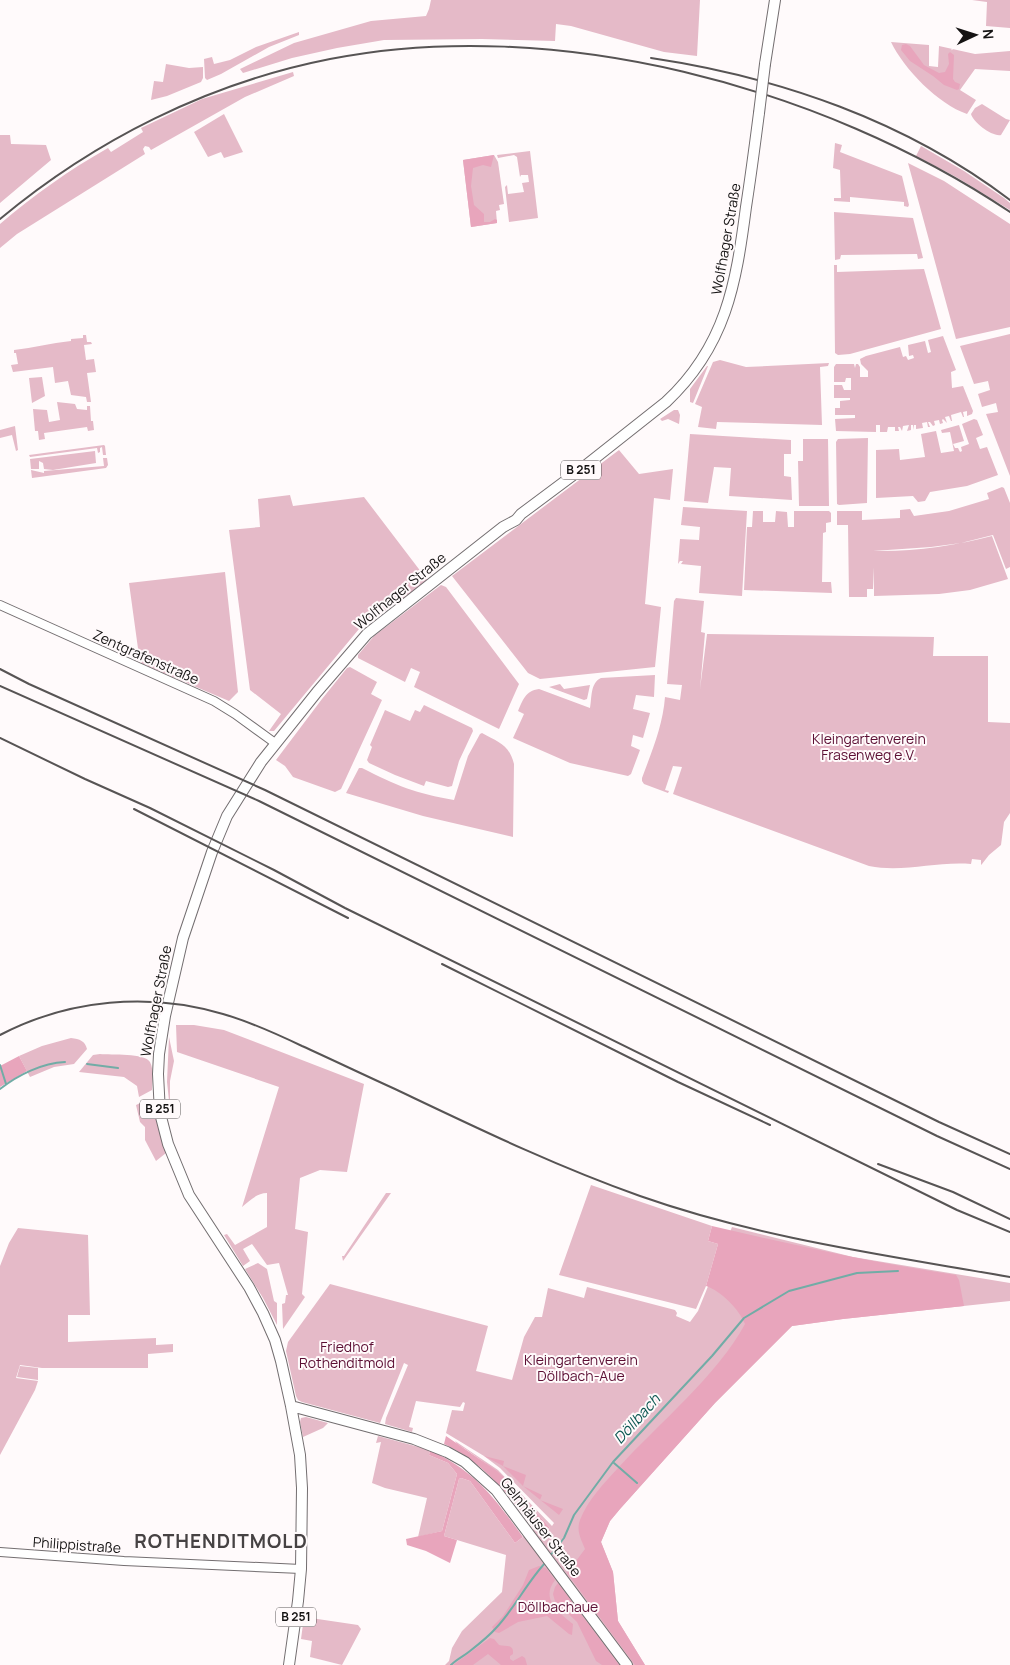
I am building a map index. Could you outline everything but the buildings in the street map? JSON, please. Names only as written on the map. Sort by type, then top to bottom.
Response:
[{"type":"main road","name":"Wolfhager Straße","points":[[289,1665],[301,1569],[302,1471],[291,1406],[279,1354],[263,1313],[249,1287],[188,1195],[174,1161],[160,1113],[158,1074],[164,1016],[187,923],[227,816],[275,744],[367,634],[666,402],[689,378],[708,352],[721,325],[734,282],[775,0]]},
{"type":"main road","name":"Gelnhäuser Straße","points":[[291,1406],[414,1439],[447,1452],[465,1462],[496,1490],[627,1665]]},
{"type":"street","name":"Zentgrafenstraße","points":[[0,605],[214,701],[275,744]]},
{"type":"street","name":"Philippistraße","points":[[0,1552],[85,1559],[301,1569]]},
{"type":"green space","points":[[431,0],[700,0],[697,56],[664,52],[571,26],[556,24],[555,41],[482,39],[384,40],[292,58],[243,73],[240,69],[294,43],[371,21],[426,16]]},
{"type":"green space","points":[[972,0],[1010,0],[1010,28],[986,26],[987,2]]},
{"type":"green space","points":[[299,32],[299,35],[269,47],[221,74],[207,80],[205,78],[204,59],[212,57],[214,64],[230,60],[256,47]]},
{"type":"green space","points":[[891,42],[929,45],[929,66],[938,67],[939,46],[975,54],[1010,51],[1010,71],[975,69],[960,90],[976,100],[967,114],[945,102],[923,84],[904,63]]},
{"type":"green space","points":[[166,64],[189,68],[203,67],[203,78],[201,82],[167,96],[151,100],[154,81],[163,82]]},
{"type":"green space","points":[[293,72],[294,76],[245,97],[151,150],[145,146],[143,149],[145,154],[17,234],[0,248],[0,224],[52,183],[79,165],[108,148],[111,152],[143,132],[141,128],[202,99]]},
{"type":"green space","points":[[982,104],[1010,120],[1001,135],[988,131],[972,117],[971,114],[975,108]]},
{"type":"green space","points":[[224,114],[243,152],[224,158],[221,152],[208,157],[194,132]]},
{"type":"green space","points":[[0,135],[10,135],[11,144],[46,145],[51,160],[0,203]]},
{"type":"green space","points":[[835,143],[842,145],[840,152],[902,176],[908,207],[904,206],[904,202],[850,197],[850,202],[834,201],[834,198],[841,198],[840,170],[833,168]]},
{"type":"green space","points":[[921,146],[964,171],[1004,198],[1010,203],[1010,210],[956,177],[916,156]]},
{"type":"green space","points":[[530,151],[538,218],[509,222],[505,187],[507,185],[508,194],[524,192],[522,183],[529,182],[528,175],[521,175],[520,177],[517,157],[514,155],[498,158],[497,155]]},
{"type":"green space","points":[[494,155],[498,162],[504,204],[499,205],[500,210],[496,211],[497,223],[471,227],[463,160]]},
{"type":"green space","points":[[908,163],[944,181],[1010,224],[1010,327],[956,339]]},
{"type":"green space","points":[[834,212],[913,218],[923,258],[918,259],[917,254],[841,255],[840,259],[835,260]]},
{"type":"green space","points":[[834,265],[837,265],[837,272],[924,269],[941,329],[850,354],[838,355],[835,353]]},
{"type":"green space","points":[[1010,334],[1010,476],[986,414],[998,412],[996,403],[982,407],[978,394],[990,390],[988,381],[974,384],[960,346]]},
{"type":"green space","points":[[83,335],[86,335],[87,342],[92,344],[84,345],[86,360],[94,359],[96,372],[87,373],[91,402],[87,402],[86,397],[71,395],[68,381],[55,383],[53,367],[13,372],[11,365],[18,364],[14,350],[71,341],[71,339],[83,338]]},
{"type":"green space","points":[[943,336],[956,370],[951,372],[952,388],[963,386],[973,411],[972,414],[967,416],[967,411],[963,412],[964,417],[961,412],[951,415],[952,421],[949,416],[945,417],[947,423],[943,419],[943,423],[940,424],[939,420],[934,421],[935,425],[933,426],[928,422],[930,427],[928,427],[927,422],[922,423],[923,428],[916,429],[916,425],[914,425],[913,430],[913,425],[911,425],[911,430],[907,431],[909,425],[903,426],[902,431],[900,427],[898,427],[899,431],[895,431],[895,427],[888,427],[887,432],[880,432],[880,425],[876,425],[876,432],[836,431],[835,419],[855,418],[855,415],[835,415],[835,408],[840,408],[840,401],[850,400],[850,398],[834,398],[834,385],[842,385],[844,390],[851,390],[851,378],[846,378],[845,382],[834,382],[834,367],[836,364],[854,364],[855,368],[856,364],[858,364],[860,367],[860,377],[868,377],[868,371],[861,364],[860,359],[900,347],[903,357],[906,356],[908,360],[914,358],[913,355],[909,356],[908,345],[925,341],[928,353],[931,352],[928,340]]},
{"type":"green space","points":[[720,360],[746,367],[829,363],[828,366],[820,367],[822,425],[717,422],[716,429],[698,427],[702,407],[695,404],[713,362]]},
{"type":"green space","points":[[707,366],[693,403],[690,402],[690,389]]},
{"type":"green space","points":[[42,377],[45,396],[32,403],[29,378]]},
{"type":"green space","points":[[57,402],[75,404],[77,409],[87,410],[87,406],[90,406],[94,430],[88,431],[87,427],[44,433],[45,439],[39,440],[38,431],[35,431],[33,409],[47,410],[49,422],[60,420]]},
{"type":"green space","points":[[674,410],[678,410],[680,415],[679,424],[668,419],[662,421],[660,419]]},
{"type":"green space","points":[[974,419],[977,420],[983,435],[976,438],[980,449],[987,447],[998,475],[967,486],[930,492],[925,501],[918,502],[913,496],[876,498],[876,450],[899,449],[900,460],[925,457],[921,434],[936,431],[941,453],[954,451],[950,432],[942,433],[941,430],[959,425],[964,441],[953,444],[960,452],[962,451],[961,447],[969,444],[962,424]]},
{"type":"green space","points":[[15,426],[18,450],[16,451],[12,435],[0,438],[0,430]]},
{"type":"green space","points":[[690,434],[791,440],[791,454],[784,454],[784,476],[791,477],[792,500],[729,496],[731,468],[714,467],[708,503],[684,501]]},
{"type":"green space","points":[[868,438],[867,503],[839,505],[837,504],[836,442],[838,439]]},
{"type":"green space","points":[[803,439],[828,439],[829,506],[799,506],[798,461],[803,461]]},
{"type":"green space","points":[[104,445],[106,455],[103,455],[102,447],[98,453],[97,448],[30,457],[29,455]]},
{"type":"green space","points":[[619,450],[639,474],[673,469],[670,500],[654,498],[645,604],[661,607],[655,667],[540,679],[528,673],[452,576]]},
{"type":"green space","points":[[95,451],[96,463],[53,470],[44,469],[43,463],[39,461],[39,469],[31,469],[30,459]]},
{"type":"green space","points":[[103,458],[107,458],[108,465],[106,468],[32,478],[31,470],[44,473],[44,471],[104,466]]},
{"type":"green space","points":[[1002,487],[1010,503],[1010,567],[1006,569],[993,535],[961,543],[931,547],[873,551],[933,548],[963,543],[992,536],[1008,579],[970,590],[939,594],[874,596],[874,567],[873,589],[867,589],[867,597],[849,597],[848,525],[837,525],[837,511],[862,511],[862,520],[900,518],[900,510],[910,509],[914,516],[949,511],[989,499],[987,493]]},
{"type":"green space","points":[[290,495],[293,506],[364,497],[428,581],[359,629],[274,731],[269,731],[281,714],[250,690],[229,530],[260,527],[258,499]]},
{"type":"green space","points":[[683,507],[747,511],[742,596],[699,593],[701,566],[681,564],[683,561],[680,561],[678,564],[680,539],[699,540],[700,527],[681,525]]},
{"type":"green space","points":[[753,511],[763,511],[763,522],[775,522],[776,511],[787,512],[788,527],[794,527],[794,511],[829,511],[831,513],[831,522],[826,523],[826,532],[823,533],[822,582],[831,582],[832,593],[744,590],[747,527],[752,527]]},
{"type":"green space","points":[[225,572],[238,692],[229,701],[140,663],[129,583]]},
{"type":"green space","points":[[441,585],[446,587],[519,684],[499,729],[414,687],[420,672],[411,668],[405,682],[358,658],[358,655],[374,636]]},
{"type":"green space","name":"Kleingartenverein Frasenweg e.V.","points":[[676,598],[704,601],[701,632],[705,633],[700,689],[707,634],[934,637],[933,656],[988,656],[988,722],[1010,723],[1010,813],[1004,822],[1001,845],[981,865],[981,860],[972,859],[971,864],[946,864],[907,868],[869,866],[673,794],[682,767],[673,766],[665,790],[669,791],[668,793],[644,784],[642,778],[659,728],[665,697],[680,700],[682,685],[667,684],[674,601]]},
{"type":"green space","points":[[350,667],[377,682],[371,694],[382,700],[341,789],[335,792],[293,777],[285,766],[276,760],[322,699],[347,668]]},
{"type":"green space","points":[[655,675],[654,697],[636,695],[633,709],[650,713],[643,738],[633,735],[631,746],[640,750],[631,774],[628,776],[570,763],[513,738],[524,714],[518,711],[521,703],[534,690],[539,689],[590,708],[593,687],[597,680],[601,678]]},
{"type":"green space","points":[[560,684],[564,689],[590,685],[587,699],[584,700],[549,687]]},
{"type":"green space","points":[[424,705],[472,728],[473,731],[459,761],[452,786],[448,787],[426,781],[424,786],[395,775],[369,763],[367,760],[372,747],[370,745],[385,710],[410,721],[415,710],[420,712]]},
{"type":"green space","points":[[482,733],[498,741],[512,757],[514,764],[513,837],[423,816],[346,793],[359,768],[362,768],[406,788],[454,800],[468,756]]},
{"type":"green space","points":[[176,1025],[194,1025],[224,1030],[364,1084],[347,1172],[320,1170],[300,1178],[295,1229],[308,1232],[302,1294],[305,1297],[283,1329],[282,1304],[285,1303],[286,1295],[288,1295],[279,1263],[267,1265],[252,1244],[243,1249],[250,1261],[243,1266],[224,1235],[227,1234],[235,1245],[267,1227],[267,1193],[257,1196],[242,1207],[279,1087],[177,1052]]},
{"type":"green space","points":[[169,1037],[174,1061],[170,1081],[170,1110],[167,1082]]},
{"type":"green space","points":[[71,1038],[82,1041],[87,1049],[74,1064],[54,1067],[30,1077],[19,1056],[42,1046]]},
{"type":"green space","points":[[93,1055],[127,1055],[147,1059],[152,1068],[152,1090],[139,1097],[137,1086],[124,1077],[79,1072]]},
{"type":"green space","points":[[149,1099],[153,1100],[155,1115],[166,1153],[156,1161],[145,1140],[145,1127],[140,1122],[136,1105]]},
{"type":"green space","points":[[591,1185],[712,1226],[708,1241],[718,1244],[706,1286],[696,1309],[559,1275]]},
{"type":"green space","points":[[386,1193],[391,1193],[343,1261],[342,1256],[344,1256]]},
{"type":"green space","points":[[732,1227],[853,1257],[1010,1283],[1010,1301],[792,1326],[715,1403],[610,1521],[601,1542],[613,1572],[618,1621],[645,1665],[445,1665],[449,1661],[452,1648],[462,1631],[502,1592],[506,1555],[444,1536],[459,1479],[470,1481],[515,1543],[534,1529],[543,1530],[550,1528],[507,1482],[455,1441],[498,1470],[552,1526],[554,1523],[500,1468],[446,1433],[452,1410],[463,1411],[465,1403],[463,1402],[460,1407],[416,1401],[409,1427],[413,1428],[412,1432],[385,1424],[408,1365],[404,1363],[380,1423],[302,1402],[296,1396],[286,1351],[288,1342],[330,1284],[488,1326],[476,1371],[512,1380],[524,1337],[535,1317],[542,1317],[548,1288],[584,1298],[587,1287],[675,1310],[676,1316],[690,1322],[698,1311]]},
{"type":"green space","points":[[18,1228],[88,1235],[90,1315],[68,1315],[68,1342],[156,1338],[156,1345],[173,1344],[173,1352],[148,1354],[148,1368],[42,1368],[20,1365],[16,1378],[38,1381],[0,1455],[0,1266],[9,1243]]},
{"type":"green space","points":[[258,1263],[267,1269],[274,1301],[277,1303],[277,1325],[245,1269]]},
{"type":"green space","points":[[20,1366],[38,1368],[38,1380],[17,1377]]},
{"type":"green space","points":[[306,1417],[328,1423],[323,1428],[303,1437],[300,1422],[301,1418]]},
{"type":"green space","points":[[378,1436],[430,1450],[429,1455],[448,1463],[457,1474],[442,1531],[418,1537],[427,1498],[372,1483],[381,1442],[376,1443]]},
{"type":"green space","points":[[304,1617],[358,1625],[361,1629],[342,1665],[310,1657],[312,1641],[301,1639]]},
{"type":"shaded area","points":[[902,45],[910,46],[924,65],[939,73],[945,72],[949,64],[948,54],[950,52],[954,55],[953,79],[960,84],[959,89],[944,85],[910,61],[901,50]]},
{"type":"shaded area","points":[[494,155],[491,167],[483,165],[473,168],[471,186],[474,205],[484,214],[484,222],[490,222],[495,219],[497,223],[471,227],[463,160]]},
{"type":"shaded area","points":[[19,1056],[27,1071],[0,1087],[0,1066]]},
{"type":"shaded area","points":[[712,1226],[834,1253],[956,1275],[959,1280],[964,1306],[792,1326],[715,1403],[610,1521],[601,1542],[613,1572],[618,1621],[645,1665],[635,1665],[567,1573],[585,1549],[580,1535],[580,1520],[602,1485],[719,1362],[745,1324],[729,1301],[712,1288],[706,1286],[718,1244],[708,1241]]},
{"type":"shaded area","points":[[446,1436],[497,1471],[550,1528],[543,1530],[534,1529],[494,1480],[471,1460],[444,1444]]},
{"type":"shaded area","points":[[430,1450],[460,1468],[483,1487],[523,1537],[515,1543],[470,1481],[461,1478],[459,1479],[444,1536],[457,1540],[450,1563],[426,1551],[407,1545],[406,1539],[442,1531],[457,1474],[448,1463],[429,1455]]},
{"type":"shaded area","points":[[484,1456],[504,1461],[503,1466]]},
{"type":"shaded area","points":[[503,1466],[526,1475],[523,1486]]},
{"type":"shaded area","points":[[523,1486],[542,1495],[540,1500]]},
{"type":"shaded area","points":[[541,1500],[563,1509],[559,1515]]},
{"type":"shaded area","points":[[539,1566],[546,1568],[555,1580],[551,1587],[550,1599],[557,1610],[573,1624],[572,1635],[547,1616],[518,1622],[499,1633],[495,1632],[492,1627],[503,1616],[523,1585],[529,1570]]},
{"type":"shaded area","points":[[558,1583],[619,1665],[602,1665],[596,1661],[577,1622],[555,1601],[553,1594]]},
{"type":"shaded area","points":[[490,1638],[494,1639],[499,1645],[512,1648],[513,1654],[510,1656],[510,1659],[513,1661],[522,1656],[525,1658],[527,1665],[501,1665],[488,1654],[473,1665],[453,1665]]},
{"type":"waterway","points":[[0,1089],[31,1071],[65,1062]]},
{"type":"waterway","points":[[87,1064],[118,1068]]},
{"type":"waterway","points":[[0,1065],[6,1084]]},
{"type":"waterway","name":"Döllbach","points":[[550,1556],[564,1538],[574,1515],[613,1462],[712,1356],[744,1318],[789,1291],[857,1273],[898,1271]]},
{"type":"waterway","points":[[614,1463],[637,1483]]},
{"type":"waterway","name":"Döllbach","points":[[451,1665],[477,1646],[493,1631],[546,1562]]},
{"type":"railway","points":[[0,219],[36,190],[114,140],[155,118],[197,99],[240,83],[330,59],[416,48],[504,47],[594,55],[684,72],[771,97],[856,129],[936,167],[1010,212]]},
{"type":"railway","points":[[651,58],[699,66],[746,77],[793,90],[839,106],[884,125],[928,147],[970,172],[1010,200]]},
{"type":"railway","points":[[0,669],[29,684],[265,790],[939,1122],[1010,1154]]},
{"type":"railway","points":[[0,686],[259,801],[937,1136],[1010,1169]]},
{"type":"railway","points":[[0,738],[150,808],[345,908],[957,1210],[1010,1232]]},
{"type":"railway","points":[[134,809],[348,918]]},
{"type":"railway","points":[[442,964],[678,1082],[770,1125]]},
{"type":"railway","points":[[0,1035],[54,1013],[81,1007],[138,1001],[195,1007],[264,1028],[516,1146],[608,1184],[685,1211],[823,1244],[1010,1277]]},
{"type":"railway","points":[[878,1164],[953,1192],[1010,1219]]},
{"type":"district","name":"ROTHENDITMOLD","points":[[221,1541]]},
{"type":"park label","name":"Friedhof Rothenditmold","points":[[347,1355]]},
{"type":"park label","name":"Kleingartenverein Döllbach-Aue","points":[[581,1368]]},
{"type":"park label","name":"Döllbachaue","points":[[558,1607]]}]
